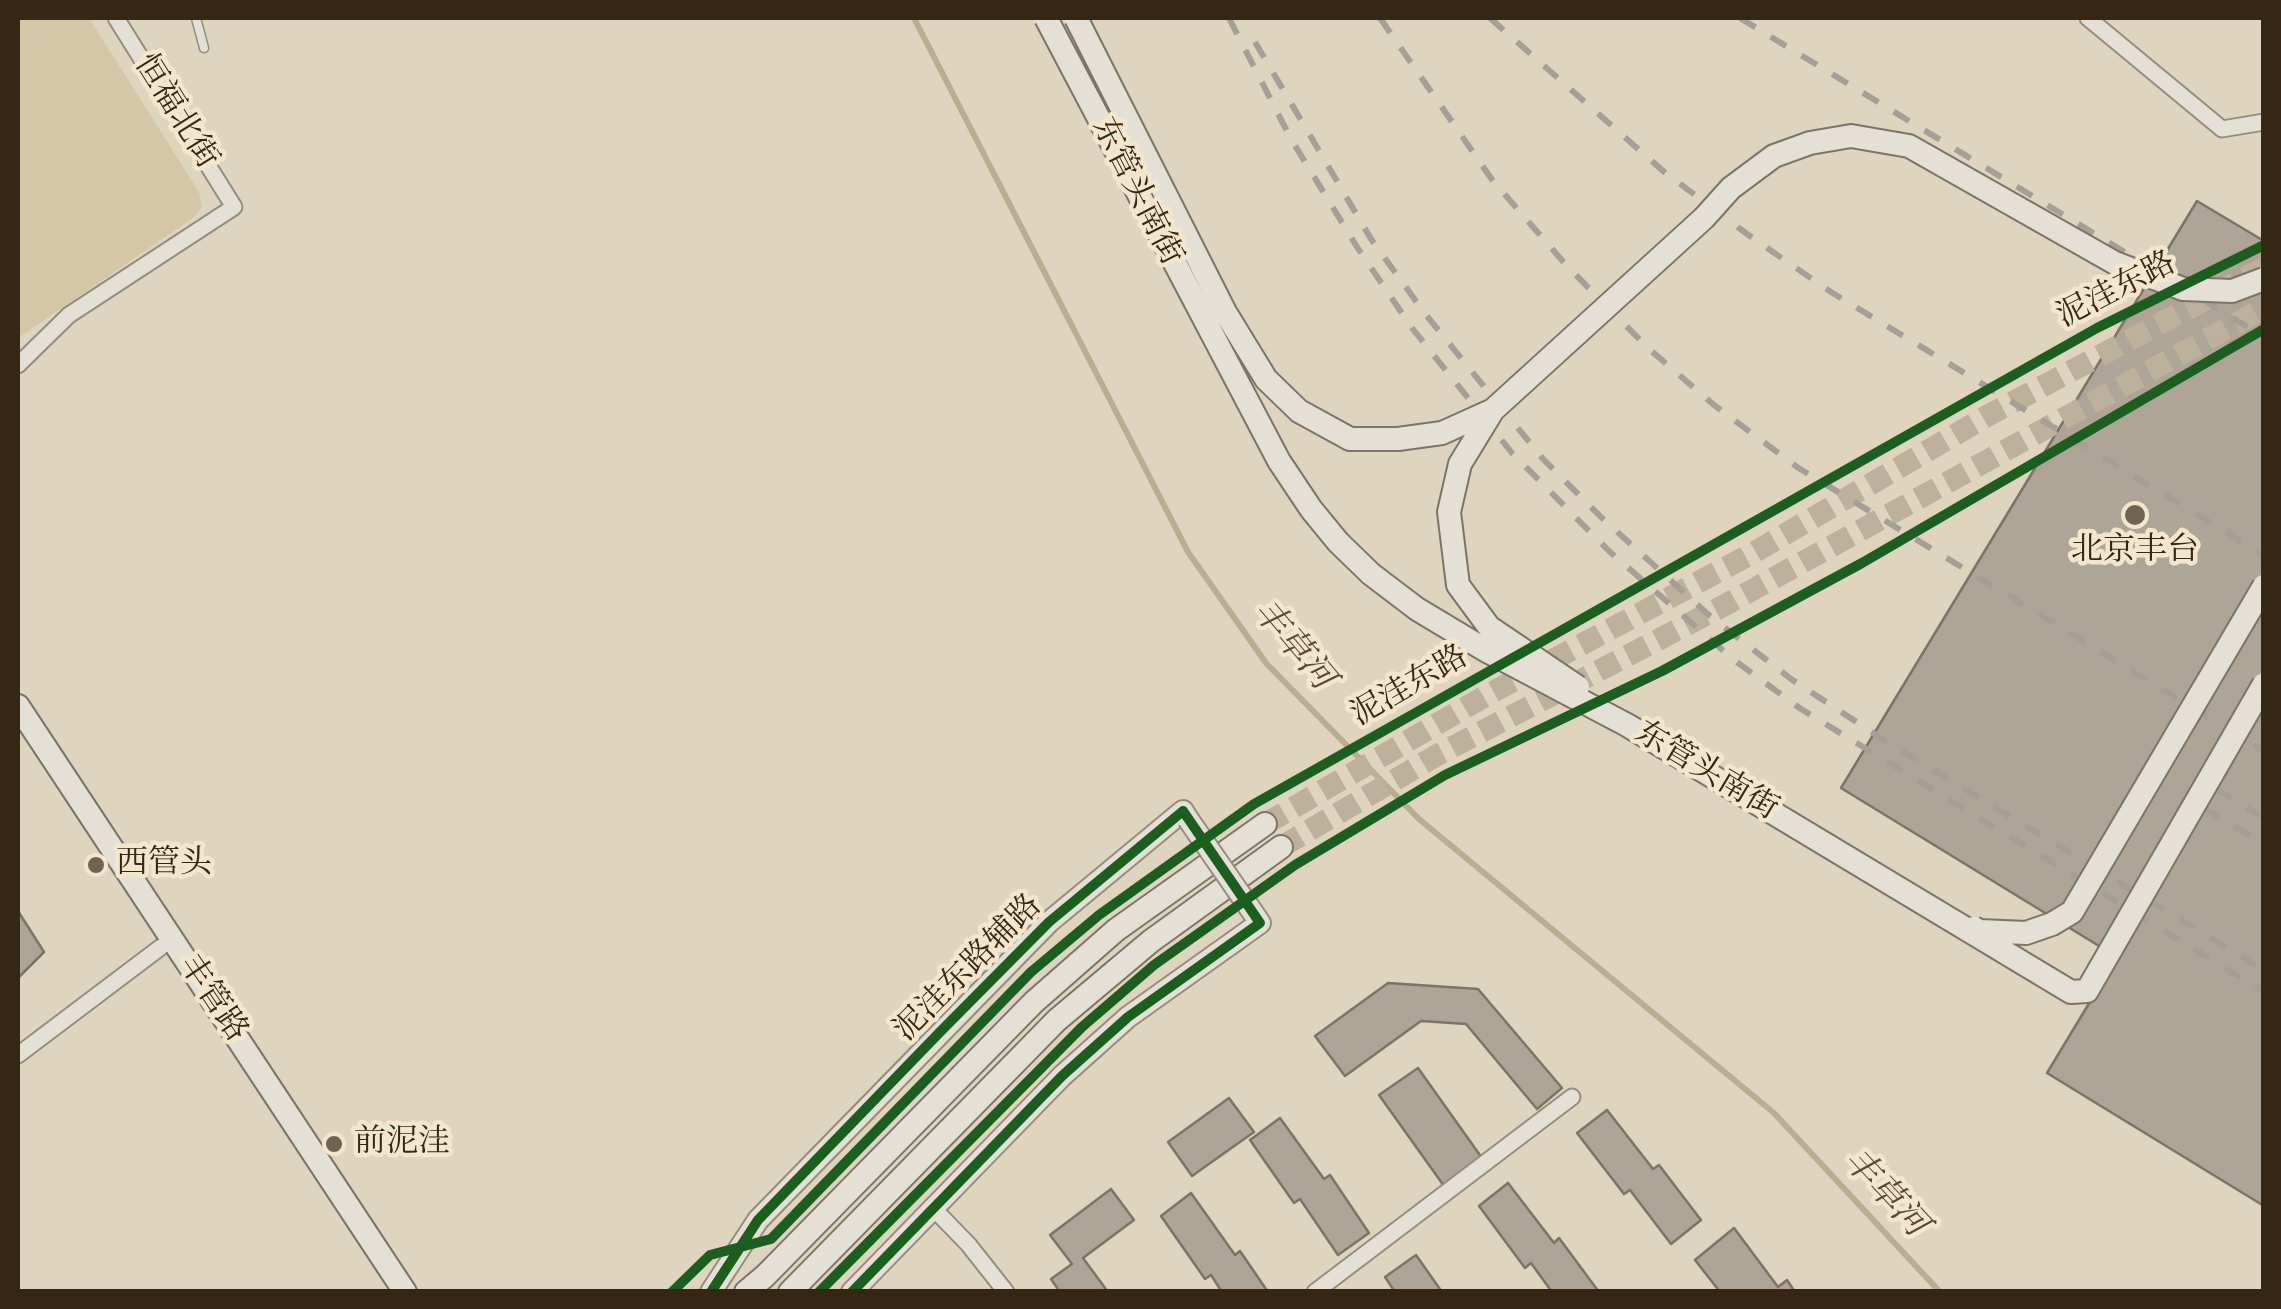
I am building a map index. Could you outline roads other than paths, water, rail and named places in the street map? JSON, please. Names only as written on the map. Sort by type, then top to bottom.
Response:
[{"type":"main road","name":"东管头南街","points":[[1046,18],[1278,461],[1310,509],[1371,574],[1416,609],[1626,725],[2071,992],[2086,991],[2264,684]]},
{"type":"main road","name":"东管头南街","points":[[1076,18],[1225,312],[1266,379],[1299,411],[1350,439],[1382,439],[1442,432],[1493,410]]},
{"type":"main road","points":[[1626,725],[1553,668],[1488,627],[1458,585],[1448,512],[1460,464],[1493,410],[1732,188],[1774,156],[1810,143],[1852,136],[1910,146],[2115,263],[2183,289],[2232,291],[2264,278]]},
{"type":"main road","points":[[1927,903],[1980,932],[2026,932],[2052,924],[2072,912],[2264,586]]},
{"type":"main road","name":"丰管路","points":[[18,706],[406,1292]]},
{"type":"main road","name":"丰管路","points":[[18,733],[388,1292]]},
{"type":"main road","points":[[746,1292],[1034,1002],[1116,930],[1266,824]]},
{"type":"main road","points":[[790,1292],[1056,1020],[1150,942],[1281,846]]},
{"type":"street","name":"恒福北街","points":[[18,365],[69,314],[234,207],[116,18]]},
{"type":"street","points":[[2088,18],[2222,129],[2264,122]]},
{"type":"street","name":"泥洼东路辅路","points":[[711,1292],[758,1220],[1050,922],[1182,810],[1260,923],[1115,1028],[1062,1076],[852,1292]]},
{"type":"street","points":[[18,1055],[160,947]]},
{"type":"street","points":[[1315,1292],[1572,1096]]},
{"type":"street","points":[[933,1208],[1006,1292]]},
{"type":"lane","points":[[196,18],[204,48]]},
{"type":"waterway","name":"丰草河","points":[[914,18],[1188,552],[1266,663],[1419,819],[1774,1113],[1940,1292]]},
{"type":"tunnel","points":[[1265,824],[1487,695],[1753,553],[1987,416],[2264,268]]},
{"type":"tunnel","points":[[1281,847],[1439,754],[1725,605],[2264,308]]},
{"type":"railway","points":[[1229,18],[1291,139],[1412,328],[1512,453],[1609,551],[1734,660],[1801,709],[2264,992]]},
{"type":"railway","points":[[1380,18],[1493,181],[1567,266],[1648,348],[1714,405],[1797,467],[2264,751]]},
{"type":"railway","points":[[1490,18],[1663,171],[1747,234],[1831,292],[2264,555]]},
{"type":"railway","points":[[1740,18],[2264,337]]},
{"type":"railway","points":[[1255,42],[1371,239],[1426,315],[1543,459],[1603,519],[1710,616],[1791,679],[1887,742],[2264,970]]},
{"type":"railway","points":[[2216,789],[2264,818]]},
{"type":"railway","points":[[2204,808],[2264,844]]},
{"type":"place","name":"北京丰台","points":[[2135,515]]},
{"type":"place","name":"西管头","points":[[96,865]]},
{"type":"place","name":"前泥洼","points":[[334,1144]]}]
